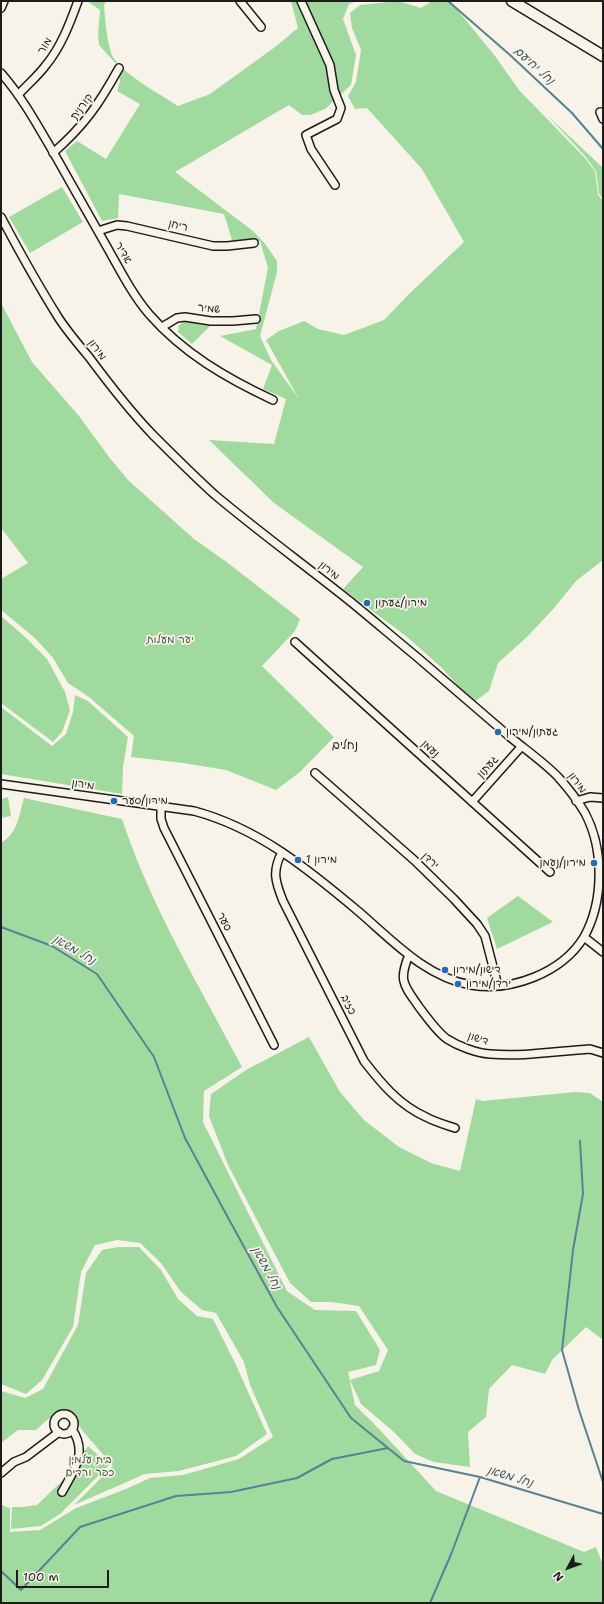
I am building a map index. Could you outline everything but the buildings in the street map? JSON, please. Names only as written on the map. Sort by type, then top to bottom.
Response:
[{"type":"main road","points":[[512,1],[603,56]]},
{"type":"street","points":[[1,8],[4,1]]},
{"type":"street","name":"מור","points":[[18,95],[46,65],[60,43],[71,21],[78,1]]},
{"type":"street","points":[[240,1],[261,27]]},
{"type":"street","points":[[301,1],[330,65],[334,90],[341,108],[337,119],[306,134],[311,149],[335,185]]},
{"type":"street","name":"קורנית","points":[[53,153],[85,122],[101,100],[119,68]]},
{"type":"street","name":"אדיר","points":[[1,73],[18,95],[53,153],[130,288],[149,313],[172,337],[200,360],[246,387],[273,400]]},
{"type":"street","name":"מירון","points":[[1,217],[30,270],[61,321],[109,384],[152,433],[214,493],[352,603],[521,747],[559,777],[586,814],[596,838],[601,860],[601,879],[598,898],[584,936],[566,957],[548,971],[529,980],[514,984],[498,986],[473,986],[437,973],[409,955],[317,876],[282,852],[244,829],[217,818],[194,811],[1,784]]},
{"type":"street","name":"ריחן","points":[[98,231],[117,225],[213,246],[254,243]]},
{"type":"street","name":"שמיר","points":[[162,327],[177,318],[185,317],[211,321],[256,319]]},
{"type":"street","name":"נעמן","points":[[295,642],[550,872]]},
{"type":"street","name":"געתון","points":[[472,802],[521,747]]},
{"type":"street","name":"ירדן","points":[[315,773],[414,860],[477,924],[485,936],[498,986]]},
{"type":"street","points":[[576,800],[590,797],[603,798]]},
{"type":"street","name":"סער","points":[[161,807],[161,819],[164,828],[274,1045]]},
{"type":"street","name":"כזיב","points":[[282,852],[276,866],[276,883],[283,900],[364,1061],[382,1084],[401,1102],[426,1117],[455,1128]]},
{"type":"street","points":[[584,936],[603,952]]},
{"type":"street","name":"דישון","points":[[409,955],[403,972],[405,987],[427,1017],[446,1038],[467,1048],[488,1054],[590,1049],[603,1053]]},
{"type":"street","points":[[59,1432],[54,1424],[56,1417],[62,1414],[68,1415],[73,1420],[72,1429],[78,1438],[80,1453],[75,1469],[62,1492]]},
{"type":"street","points":[[1,1473],[14,1462],[26,1457],[59,1432],[66,1433],[72,1429]]},
{"type":"green space","points":[[87,1],[106,1],[104,5],[108,39],[113,57],[118,64],[125,71],[152,90],[178,106],[210,94],[275,47],[298,28],[291,1],[357,1],[349,4],[343,19],[356,55],[351,85],[325,109],[310,115],[302,115],[289,105],[175,172],[253,231],[266,245],[277,261],[277,272],[260,336],[271,360],[299,399],[266,340],[279,331],[304,321],[318,329],[344,335],[384,320],[464,242],[422,169],[367,108],[355,109],[348,96],[356,82],[361,50],[352,28],[350,13],[360,5],[398,1],[421,8],[432,1],[450,1],[495,56],[519,90],[584,157],[595,171],[598,195],[603,201],[603,560],[576,581],[528,636],[498,663],[489,691],[473,703],[443,669],[406,636],[343,589],[363,567],[274,503],[209,440],[274,444],[286,399],[263,389],[272,365],[220,336],[256,329],[268,268],[260,241],[233,243],[224,214],[119,194],[118,218],[102,221],[65,151],[77,141],[106,159],[140,104],[117,91],[120,81],[118,66],[99,45],[98,35],[100,10]]},
{"type":"green space","points":[[548,116],[602,167],[603,165],[603,199],[599,194],[596,171],[585,156]]},
{"type":"green space","points":[[62,187],[83,222],[30,253],[9,217]]},
{"type":"green space","name":"יער מעלות","points":[[1,303],[32,362],[79,416],[128,480],[194,539],[228,563],[300,619],[295,631],[262,666],[334,737],[300,772],[276,790],[226,770],[131,757],[134,736],[89,697],[68,683],[53,658],[36,639],[1,610],[1,579],[28,563],[1,528]]},
{"type":"green space","points":[[185,321],[209,323],[211,325],[192,344],[178,332],[179,325]]},
{"type":"green space","points":[[1,616],[47,659],[65,692],[70,710],[62,732],[53,742],[1,703]]},
{"type":"green space","points":[[75,695],[88,701],[128,737],[123,767],[122,794],[1,774],[1,707],[52,746],[66,734],[73,712]]},
{"type":"green space","points":[[8,797],[11,816],[1,818],[1,799]]},
{"type":"green space","points":[[24,798],[122,819],[133,851],[161,914],[242,1067],[204,1091],[203,1122],[287,1291],[315,1310],[356,1311],[380,1350],[376,1365],[348,1372],[355,1405],[436,1491],[584,1552],[596,1547],[603,1565],[603,1603],[1,1603],[1,1505],[10,1508],[10,1532],[40,1530],[76,1508],[150,1478],[183,1475],[239,1459],[273,1437],[250,1385],[244,1362],[216,1313],[202,1310],[181,1292],[161,1263],[140,1243],[117,1240],[95,1245],[81,1272],[73,1327],[42,1380],[26,1394],[1,1384],[1,843],[7,839],[14,829]]},
{"type":"green space","points":[[518,896],[553,922],[497,949],[487,918]]},
{"type":"green space","points":[[309,1037],[340,1092],[364,1120],[399,1147],[431,1163],[460,1171],[476,1099],[483,1101],[575,1092],[590,1093],[603,1102],[603,1340],[586,1327],[552,1360],[545,1374],[512,1365],[489,1389],[486,1417],[468,1432],[470,1467],[434,1462],[415,1454],[395,1433],[361,1404],[350,1380],[379,1371],[388,1350],[359,1306],[331,1302],[311,1302],[290,1283],[228,1165],[209,1116],[211,1094],[246,1070]]},
{"type":"green space","points":[[118,1247],[139,1247],[161,1270],[178,1299],[197,1316],[213,1319],[236,1365],[267,1434],[236,1456],[179,1471],[145,1474],[74,1505],[113,1466],[81,1429],[75,1414],[63,1410],[47,1420],[36,1430],[18,1430],[1,1443],[1,1391],[25,1398],[43,1389],[78,1325],[86,1273],[102,1250]]},
{"type":"green space","name":"בית עלמין כפר ורדים","points":[[88,1446],[109,1465],[60,1514],[41,1526],[11,1529],[12,1507],[37,1505],[63,1480]]},
{"type":"waterway","name":"נחל יחיעם","points":[[448,1],[510,55],[572,113],[603,149]]},
{"type":"waterway","name":"נחל משאן","points":[[1,927],[52,946],[97,974],[154,1057],[185,1138],[277,1307],[351,1418],[404,1461],[480,1477],[603,1514]]},
{"type":"waterway","points":[[580,1141],[583,1194],[573,1250],[562,1350],[579,1410],[603,1482]]},
{"type":"waterway","points":[[1,1571],[21,1590],[80,1527],[176,1496],[231,1492],[297,1478],[332,1459],[388,1448]]},
{"type":"waterway","points":[[430,1603],[452,1552],[480,1477]]},
{"type":"place","name":"מירון/געתון","points":[[367,603]]},
{"type":"place","name":"געתון/מירון","points":[[498,732]]},
{"type":"place","name":"מירון/סער","points":[[114,801]]},
{"type":"place","name":"מירון 1","points":[[298,860]]},
{"type":"place","name":"מירון/נעמן","points":[[594,863]]},
{"type":"place","name":"דישון/מירון","points":[[445,970]]},
{"type":"place","name":"ירדן/מירון","points":[[458,984]]},
{"type":"district","name":"נחלים","points":[[345,746]]}]
